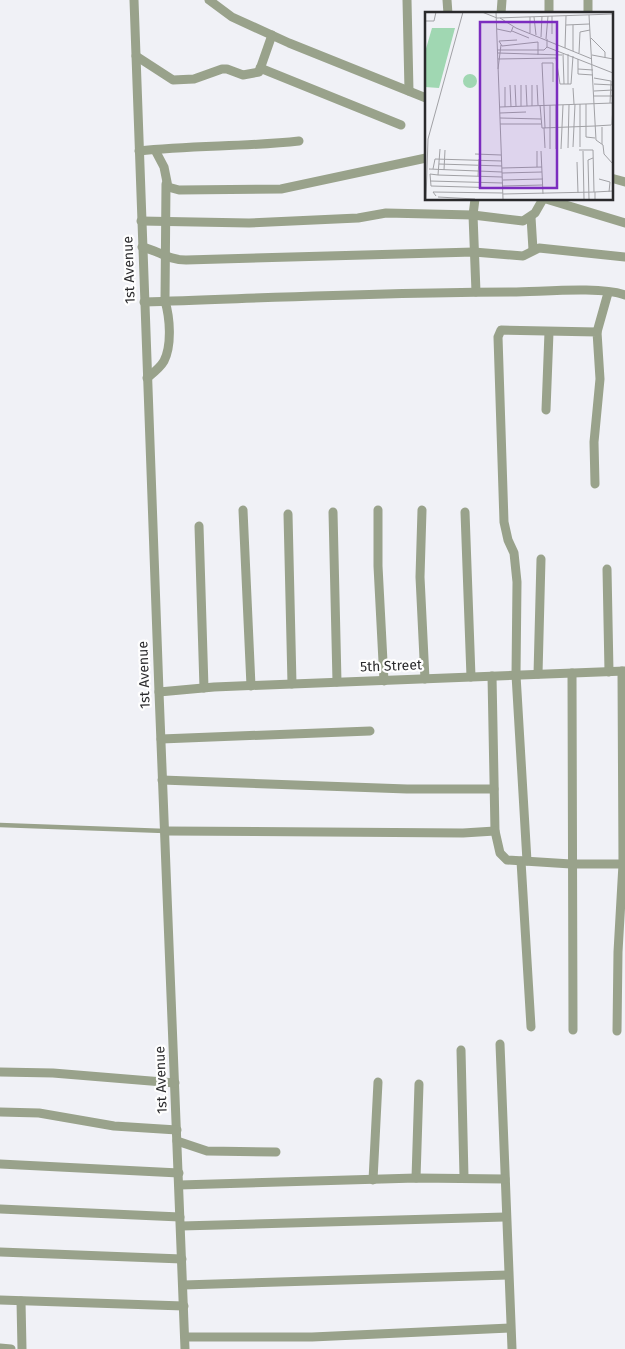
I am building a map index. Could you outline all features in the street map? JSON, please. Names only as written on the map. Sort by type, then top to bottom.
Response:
[{"type":"street","name":"1st Avenue","points":[[134,0],[158,692],[185,1349]]},
{"type":"street","points":[[208,0],[232,17],[272,35],[425,98]]},
{"type":"street","points":[[407,0],[409,91]]},
{"type":"street","points":[[136,56],[148,62],[167,78],[173,80],[194,79],[227,69],[248,75],[256,74],[272,35]]},
{"type":"street","points":[[260,68],[401,125]]},
{"type":"street","points":[[139,151],[184,146],[252,146],[299,141]]},
{"type":"street","points":[[147,378],[164,361],[168,324],[165,301],[166,184],[164,168],[155,150]]},
{"type":"street","points":[[166,184],[171,189],[179,190],[281,189],[425,158]]},
{"type":"street","points":[[612,178],[625,182]]},
{"type":"street","points":[[475,200],[473,215],[476,292]]},
{"type":"street","points":[[141,221],[315,220],[358,218],[386,213],[473,215],[523,221],[531,217],[543,200]]},
{"type":"street","points":[[547,200],[625,223]]},
{"type":"street","points":[[531,217],[533,250]]},
{"type":"street","points":[[142,247],[156,251],[174,260],[221,261],[283,257],[474,252],[523,256],[539,248],[625,257]]},
{"type":"street","points":[[144,302],[330,294],[583,291],[625,295]]},
{"type":"street","points":[[595,484],[594,442],[600,379],[597,332],[608,293]]},
{"type":"street","points":[[531,1027],[516,675],[517,582],[514,553],[508,540],[504,522],[498,335],[503,330],[597,332]]},
{"type":"street","points":[[546,410],[549,332]]},
{"type":"street","points":[[243,510],[251,686]]},
{"type":"street","points":[[378,510],[378,566],[384,680]]},
{"type":"street","points":[[422,510],[420,577],[425,679]]},
{"type":"street","points":[[333,512],[337,682]]},
{"type":"street","points":[[466,512],[470,677]]},
{"type":"street","points":[[288,514],[292,684]]},
{"type":"street","points":[[199,526],[204,688]]},
{"type":"street","points":[[538,674],[541,559]]},
{"type":"street","points":[[607,569],[609,672]]},
{"type":"street","points":[[617,1031],[618,952],[624,864],[623,671]]},
{"type":"street","name":"5th Street","points":[[158,692],[292,684],[623,671]]},
{"type":"street","points":[[572,673],[574,747],[571,864],[572,1030]]},
{"type":"street","points":[[492,676],[495,831],[500,853],[507,860],[571,864],[624,864]]},
{"type":"street","points":[[160,739],[370,731]]},
{"type":"street","points":[[162,780],[416,790],[494,789]]},
{"type":"street","points":[[165,831],[463,834],[495,831]]},
{"type":"street","points":[[500,1044],[505,1217],[512,1349]]},
{"type":"street","points":[[461,1050],[464,1177]]},
{"type":"street","points":[[0,1072],[53,1072],[175,1082]]},
{"type":"street","points":[[373,1180],[378,1082]]},
{"type":"street","points":[[416,1178],[418,1084]]},
{"type":"street","points":[[0,1112],[39,1113],[114,1126],[177,1130]]},
{"type":"street","points":[[177,1141],[208,1151],[276,1152]]},
{"type":"street","points":[[0,1164],[178,1173]]},
{"type":"street","points":[[179,1186],[416,1178],[505,1178]]},
{"type":"street","points":[[0,1209],[180,1222],[505,1217]]},
{"type":"street","points":[[0,1252],[182,1260]]},
{"type":"street","points":[[183,1285],[508,1275]]},
{"type":"street","points":[[0,1300],[184,1306]]},
{"type":"street","points":[[21,1301],[22,1349]]},
{"type":"street","points":[[185,1337],[312,1337],[510,1328]]},
{"type":"street","points":[[0,1348],[11,1349]]},
{"type":"lane","points":[[0,825],[165,831]]}]
